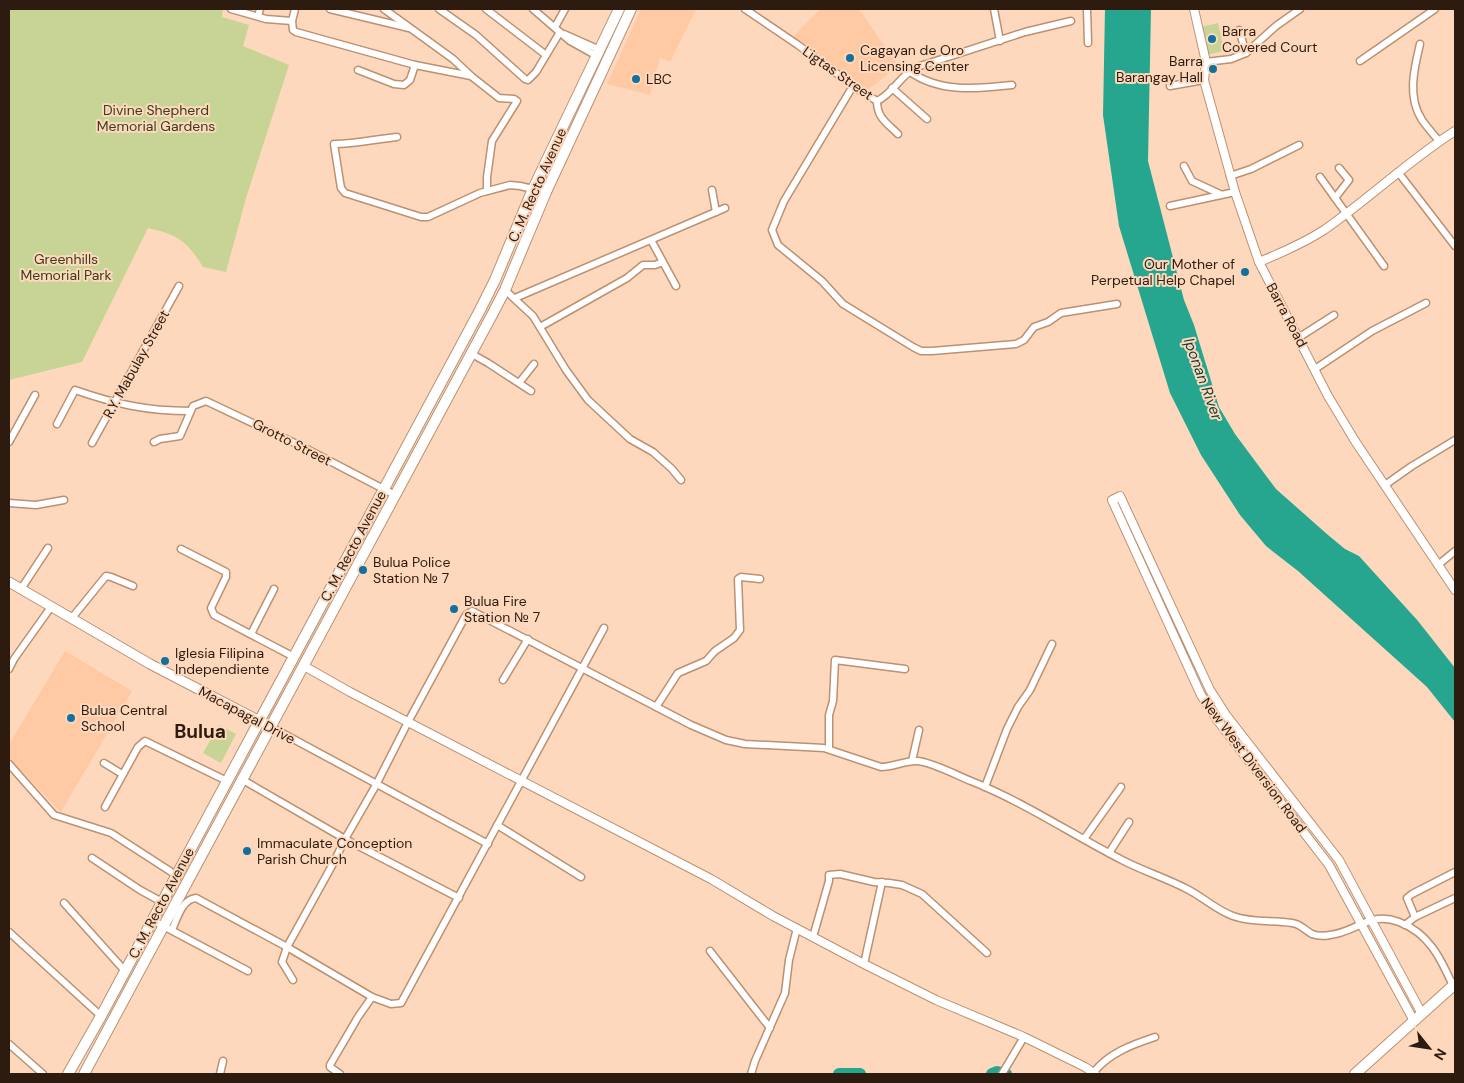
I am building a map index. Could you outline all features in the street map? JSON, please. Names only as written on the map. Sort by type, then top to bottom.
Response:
[{"type":"main road","name":"C. M. Recto Avenue","points":[[68,1072],[101,1016],[487,295],[534,189],[619,9]]},
{"type":"main road","name":"C. M. Recto Avenue","points":[[85,1074],[168,928],[193,873],[505,290],[546,192],[631,9]]},
{"type":"main road","name":"Macapagal Drive","points":[[9,582],[150,664],[271,727]]},
{"type":"main road","points":[[178,871],[193,873]]},
{"type":"main road","points":[[1355,1074],[1454,985]]},
{"type":"street","points":[[231,9],[270,20],[292,21]]},
{"type":"street","points":[[258,16],[260,9]]},
{"type":"street","points":[[295,9],[292,21],[293,30],[296,32],[415,65],[471,76]]},
{"type":"street","points":[[330,9],[413,29]]},
{"type":"street","points":[[439,9],[476,35],[525,80],[533,77],[560,32]]},
{"type":"street","points":[[486,9],[546,55]]},
{"type":"street","points":[[533,9],[560,32],[598,53]]},
{"type":"street","points":[[555,27],[564,9]]},
{"type":"street","name":"Ligtas Street","points":[[745,9],[798,44],[853,86],[877,101],[909,70],[1025,32],[1071,21]]},
{"type":"street","points":[[994,9],[1000,41]]},
{"type":"street","points":[[1087,9],[1088,43]]},
{"type":"street","name":"Barra Road","points":[[1194,9],[1206,62],[1204,80],[1230,176],[1259,262],[1328,396],[1355,441],[1455,590]]},
{"type":"street","points":[[1206,62],[1230,59],[1246,53],[1291,11],[1300,9]]},
{"type":"street","points":[[1360,61],[1435,9]]},
{"type":"street","points":[[389,10],[453,59],[499,98],[517,101],[492,141],[487,192]]},
{"type":"street","points":[[1239,30],[1246,53]]},
{"type":"street","points":[[1420,44],[1414,66],[1414,104],[1422,119],[1439,141]]},
{"type":"street","points":[[358,70],[394,84],[404,85],[410,80],[415,65]]},
{"type":"street","points":[[909,70],[918,78],[941,87],[979,89],[1012,85]]},
{"type":"street","points":[[1170,86],[1204,80]]},
{"type":"street","points":[[853,86],[784,201],[772,230],[778,245],[822,281],[843,304],[921,351],[981,346],[996,347],[1016,344],[1024,340],[1034,327],[1048,322],[1062,313],[1117,304]]},
{"type":"street","points":[[892,88],[927,119]]},
{"type":"street","points":[[877,101],[878,113],[898,134]]},
{"type":"street","points":[[1259,262],[1315,236],[1439,141],[1455,131]]},
{"type":"street","points":[[397,137],[380,138],[357,143],[334,144],[343,191],[356,197],[428,218],[467,199],[516,185],[546,192]]},
{"type":"street","points":[[1230,176],[1299,146]]},
{"type":"street","points":[[1184,166],[1192,181],[1222,194]]},
{"type":"street","points":[[1335,198],[1349,180],[1339,168]]},
{"type":"street","points":[[1398,172],[1455,246]]},
{"type":"street","points":[[1320,177],[1384,266]]},
{"type":"street","points":[[712,190],[716,212]]},
{"type":"street","points":[[1170,206],[1235,192]]},
{"type":"street","points":[[515,298],[725,208]]},
{"type":"street","points":[[651,240],[676,286]]},
{"type":"street","points":[[540,327],[627,278],[643,265],[655,265],[663,262]]},
{"type":"street","name":"R.Y. Mabulay Street","points":[[92,443],[179,286]]},
{"type":"street","points":[[505,290],[529,312],[566,370],[588,400],[630,439],[654,452],[681,480]]},
{"type":"street","points":[[1315,369],[1372,331],[1426,303]]},
{"type":"street","points":[[1298,338],[1334,315]]},
{"type":"street","points":[[472,354],[531,392]]},
{"type":"street","points":[[519,383],[534,364]]},
{"type":"street","points":[[57,424],[75,390],[114,403],[161,411],[190,411],[180,436],[160,439],[154,442]]},
{"type":"street","points":[[9,442],[35,395]]},
{"type":"street","name":"Grotto Street","points":[[190,411],[193,406],[202,402],[212,403],[301,446],[395,495]]},
{"type":"street","points":[[1385,484],[1455,440]]},
{"type":"street","name":"New West Diversion Road","points":[[1120,496],[1210,690],[1226,715],[1339,860],[1372,921],[1418,1017],[1362,926],[1329,866],[1218,721],[1201,695],[1112,500],[1120,496]]},
{"type":"street","points":[[9,503],[36,505],[64,500]]},
{"type":"street","points":[[21,589],[48,548]]},
{"type":"street","points":[[182,548],[226,572],[226,577],[212,605],[212,612],[294,657]]},
{"type":"street","points":[[1438,565],[1455,551]]},
{"type":"street","points":[[71,619],[106,576],[133,586]]},
{"type":"street","points":[[656,707],[678,673],[706,660],[715,651],[734,638],[741,625],[738,606],[738,580],[741,577],[760,579]]},
{"type":"street","points":[[251,634],[274,589]]},
{"type":"street","points":[[9,669],[50,607]]},
{"type":"street","points":[[292,980],[282,962],[287,947],[466,615],[472,611],[656,707],[726,740],[744,744],[829,749],[881,767],[912,761],[927,763],[985,787],[1044,816],[1109,853],[1188,890],[1233,916],[1249,920],[1294,923],[1302,926],[1312,934],[1321,935],[1336,934],[1372,921],[1384,919],[1405,924],[1424,937],[1433,947],[1454,985]]},
{"type":"street","points":[[168,928],[188,900],[196,898],[287,947],[372,997],[391,1004],[401,1003],[604,628]]},
{"type":"street","points":[[502,680],[528,639]]},
{"type":"street","points":[[985,787],[1007,729],[1018,707],[1030,690],[1052,644]]},
{"type":"street","points":[[829,749],[829,715],[833,701],[835,660],[905,669]]},
{"type":"street","points":[[304,666],[520,781],[711,879],[773,916],[864,964],[936,1000],[1024,1037],[1094,1073],[1102,1061],[1121,1050],[1155,1037]]},
{"type":"street","name":"Macapagal Drive","points":[[271,727],[488,844]]},
{"type":"street","points":[[912,761],[919,730]]},
{"type":"street","points":[[105,807],[140,744],[145,741],[227,781]]},
{"type":"street","points":[[104,763],[122,774]]},
{"type":"street","points":[[9,764],[54,815],[111,833],[178,871]]},
{"type":"street","points":[[243,780],[345,839],[458,898]]},
{"type":"street","points":[[1084,839],[1121,787]]},
{"type":"street","points":[[1109,853],[1129,822]]},
{"type":"street","points":[[497,825],[581,877]]},
{"type":"street","points":[[92,858],[162,902]]},
{"type":"street","points":[[1415,917],[1407,898],[1455,872]]},
{"type":"street","points":[[813,937],[829,875],[846,875],[902,885],[922,894],[987,953]]},
{"type":"street","points":[[864,964],[882,882]]},
{"type":"street","points":[[1405,924],[1415,917],[1455,898]]},
{"type":"street","points":[[64,903],[125,971]]},
{"type":"street","points":[[152,920],[248,971]]},
{"type":"street","points":[[751,1074],[785,992],[796,928]]},
{"type":"street","points":[[9,932],[101,1016]]},
{"type":"street","points":[[710,951],[770,1028]]},
{"type":"street","points":[[340,1074],[330,1065],[372,997]]},
{"type":"street","points":[[1004,1071],[1024,1037]]},
{"type":"street","points":[[9,1044],[43,1074]]},
{"type":"street","points":[[220,1074],[223,1061]]},
{"type":"shaded area","points":[[641,9],[696,9],[670,62],[660,57],[650,95],[607,84]]},
{"type":"shaded area","points":[[820,9],[859,9],[898,66],[868,90],[793,37]]},
{"type":"shaded area","name":"Bulua Central School","points":[[65,651],[132,691],[61,812],[9,758],[9,744]]},
{"type":"green space","name":"Divine Shepherd Memorial Gardens","points":[[9,9],[223,9],[222,17],[249,25],[243,46],[289,65],[246,198],[226,272],[203,267],[192,251],[181,240],[167,233],[148,228],[82,362],[9,380]]},
{"type":"green space","name":"Barra Covered Court","points":[[1218,23],[1224,51],[1206,55],[1200,27]]},
{"type":"green space","points":[[219,725],[236,734],[221,763],[203,753]]},
{"type":"water","name":"Iponan River","points":[[1105,9],[1151,9],[1148,161],[1184,300],[1194,325],[1219,407],[1235,434],[1276,489],[1345,549],[1359,556],[1418,621],[1455,668],[1455,722],[1427,687],[1298,571],[1266,546],[1240,515],[1201,455],[1170,393],[1119,226],[1103,115]]},
{"type":"waterway","points":[[992,1074],[997,1072],[1006,1074]]},
{"type":"waterway","points":[[839,1074],[860,1074]]},
{"type":"place","name":"Barra Covered Court","points":[[1212,39]]},
{"type":"place","name":"Cagayan de Oro Licensing Center","points":[[850,58]]},
{"type":"place","name":"Barra Barangay Hall","points":[[1213,69]]},
{"type":"place","name":"LBC","points":[[636,79]]},
{"type":"place","name":"Our Mother of Perpetual Help Chapel","points":[[1245,272]]},
{"type":"place","name":"Bulua Police Station № 7","points":[[363,570]]},
{"type":"place","name":"Bulua Fire Station № 7","points":[[454,609]]},
{"type":"place","name":"Iglesia Filipina Independiente","points":[[165,661]]},
{"type":"place","name":"Bulua Central School","points":[[71,718]]},
{"type":"place","name":"Immaculate Conception Parish Church","points":[[247,851]]},
{"type":"district","name":"Bulua","points":[[200,731]]},
{"type":"park label","name":"Greenhills Memorial Park","points":[[66,268]]}]
